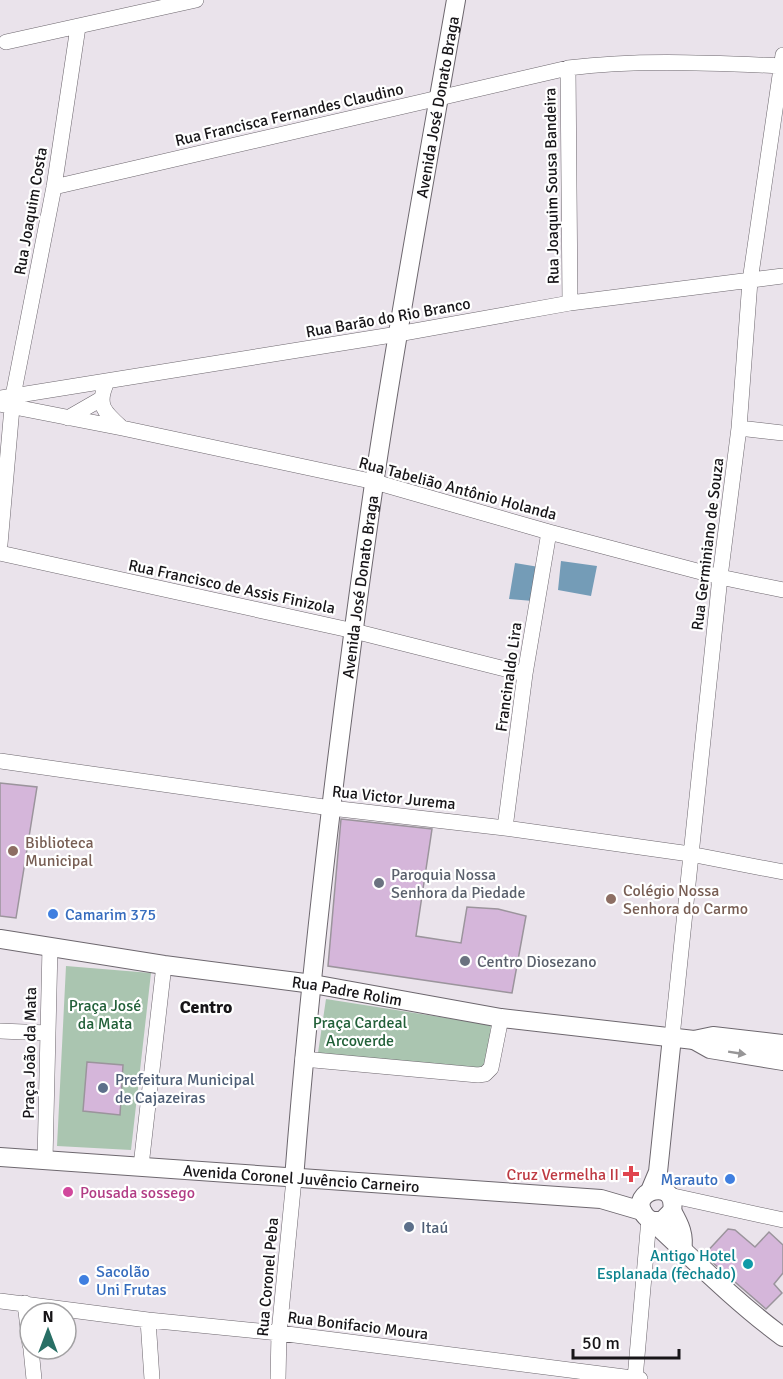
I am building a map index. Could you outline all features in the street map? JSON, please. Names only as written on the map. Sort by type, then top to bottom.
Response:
[{"type":"main road","name":"Avenida José Donato Braga","points":[[294,1179],[303,1059],[354,631],[398,334],[456,0]]},
{"type":"main road","name":"Rua Padre Rolim","points":[[0,939],[164,965],[313,984],[501,1018],[694,1040]]},
{"type":"main road","points":[[694,1040],[713,1036],[783,1044]]},
{"type":"main road","points":[[672,1037],[658,1172],[657,1204],[682,1228],[684,1238],[682,1251],[783,1337]]},
{"type":"main road","points":[[694,1040],[710,1049],[783,1061]]},
{"type":"main road","name":"Avenida Coronel Juvêncio Carneiro","points":[[0,1156],[294,1179],[601,1199],[629,1194],[657,1204]]},
{"type":"street","points":[[6,42],[196,0]]},
{"type":"street","name":"Rua Joaquim Costa","points":[[0,544],[6,401],[54,187],[78,27]]},
{"type":"street","name":"Rua Francisca Fernandes Claudino","points":[[54,187],[568,68],[606,63],[783,63]]},
{"type":"street","name":"Rua Germiniano de Souza","points":[[672,1037],[720,577],[740,428],[750,281],[783,63]]},
{"type":"street","name":"Rua Joaquim Sousa Bandeira","points":[[568,68],[570,303]]},
{"type":"street","name":"Rua Barāo do Rio Branco","points":[[6,401],[570,303],[783,276]]},
{"type":"street","points":[[68,418],[101,399],[107,382]]},
{"type":"street","points":[[101,399],[109,416],[122,428]]},
{"type":"street","name":"Rua Tabelião Antônio Holanda","points":[[6,401],[68,418],[375,482],[549,532],[720,577],[783,590]]},
{"type":"street","points":[[740,428],[783,433]]},
{"type":"street","name":"Francinaldo Lira","points":[[505,828],[525,674],[549,532]]},
{"type":"street","name":"Rua Francisco de Assis Finizola","points":[[0,553],[354,631],[525,674]]},
{"type":"street","name":"Rua Victor Jurema","points":[[0,761],[332,808],[505,828],[690,854],[783,872]]},
{"type":"street","name":"Praça João da Mata","points":[[45,1160],[50,947]]},
{"type":"street","points":[[141,1166],[164,965]]},
{"type":"street","points":[[303,1059],[485,1074],[491,1068],[501,1018]]},
{"type":"street","points":[[0,1031],[48,1033]]},
{"type":"street","name":"Rua Coronel Peba","points":[[278,1379],[279,1333],[294,1179]]},
{"type":"street","points":[[637,1379],[657,1204],[707,1205],[783,1220]]},
{"type":"street","name":"Rua Bonifacio Moura","points":[[0,1301],[18,1303]]},
{"type":"street","name":"Rua Bonifacio Moura","points":[[78,1311],[279,1333],[637,1379]]},
{"type":"street","points":[[148,1320],[152,1379]]},
{"type":"street","points":[[32,1361],[34,1379]]},
{"type":"green space","name":"Praça José da Mata","points":[[66,966],[151,973],[131,1150],[57,1146]]},
{"type":"green space","name":"Praça Cardeal Arcoverde","points":[[326,999],[491,1025],[486,1072],[318,1053]]},
{"type":"water","points":[[561,561],[597,566],[591,596],[558,590]]},
{"type":"water","points":[[515,563],[539,567],[533,601],[509,599]]},
{"type":"building","name":"Biblioteca Municipal","points":[[0,783],[37,787],[16,918],[0,916]]},
{"type":"building","name":"Paroquia Nossa Senhora da Piedade","points":[[341,819],[432,829],[416,936],[461,943],[467,907],[498,909],[526,916],[512,993],[328,966]]},
{"type":"building","name":"Prefeitura Municipal de Cajazeiras","points":[[87,1062],[123,1065],[120,1115],[83,1111]]},
{"type":"building","name":"Antigo Hotel Esplanada (fechado)","points":[[728,1229],[735,1230],[755,1247],[769,1232],[783,1245],[783,1273],[774,1284],[782,1293],[766,1309],[704,1255]]},
{"type":"place","name":"Biblioteca Municipal","points":[[13,851]]},
{"type":"place","name":"Paroquia Nossa Senhora da Piedade","points":[[379,883]]},
{"type":"place","name":"Colégio Nossa Senhora do Carmo","points":[[611,899]]},
{"type":"place","name":"Camarim 375","points":[[53,914]]},
{"type":"place","name":"Centro Diosezano","points":[[465,961]]},
{"type":"place","name":"Prefeitura Municipal de Cajazeiras","points":[[103,1088]]},
{"type":"place","name":"Cruz Vermelha II","points":[[631,1174]]},
{"type":"place","name":"Marauto","points":[[730,1179]]},
{"type":"place","name":"Pousada sossego","points":[[68,1192]]},
{"type":"place","name":"Itaú","points":[[409,1227]]},
{"type":"place","name":"Antigo Hotel Esplanada (fechado)","points":[[748,1264]]},
{"type":"place","name":"Sacolão Uni Frutas","points":[[84,1280]]},
{"type":"district","name":"Centro","points":[[206,1007]]}]
